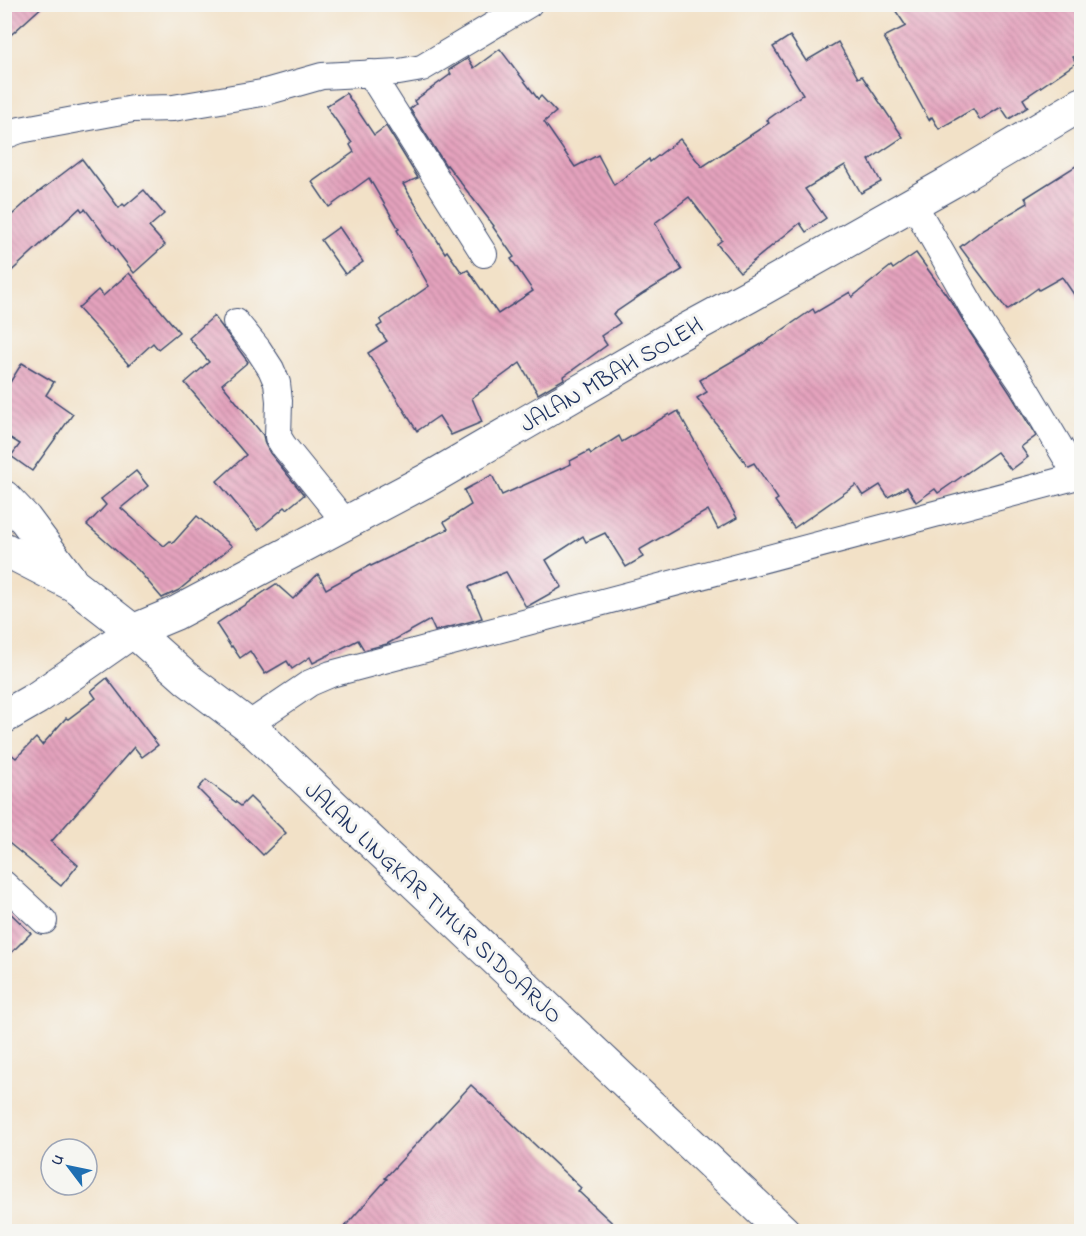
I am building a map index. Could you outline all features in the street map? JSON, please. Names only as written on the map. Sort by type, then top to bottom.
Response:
[{"type":"street","points":[[4,136],[20,130],[133,109],[173,108],[262,93],[322,76],[399,72],[422,68],[529,4]]},
{"type":"street","points":[[370,73],[484,254]]},
{"type":"street","name":"JALAN MBAH SOLEH","points":[[4,717],[37,698],[133,631],[176,613],[448,468],[668,340],[914,203],[1082,104]]},
{"type":"street","points":[[248,725],[310,683],[331,674],[1079,475],[983,326],[914,203]]},
{"type":"street","points":[[236,322],[258,349],[277,383],[278,437],[346,523]]},
{"type":"street","points":[[4,497],[25,519],[74,585]]},
{"type":"street","points":[[4,549],[74,585]]},
{"type":"street","name":"JALAN LINGKAR TIMUR SIDOARJO","points":[[74,585],[133,631],[187,679],[248,725],[784,1232]]},
{"type":"street","points":[[4,884],[44,921]]},
{"type":"building","points":[[4,4],[45,4],[4,41]]},
{"type":"building","points":[[891,4],[1082,4],[1082,51],[1073,57],[1076,63],[1023,99],[1028,107],[1009,119],[1001,107],[980,120],[973,109],[939,129],[932,117],[929,120],[884,37],[906,26]]},
{"type":"building","points":[[790,36],[806,61],[838,42],[858,78],[862,76],[903,137],[869,160],[881,182],[861,193],[845,165],[805,189],[826,218],[806,232],[800,223],[740,272],[717,244],[722,240],[689,197],[655,223],[682,270],[613,314],[620,323],[601,336],[607,345],[563,377],[564,379],[538,394],[520,363],[472,398],[482,422],[451,435],[439,416],[417,431],[368,353],[387,341],[377,327],[382,324],[380,320],[429,286],[369,178],[329,207],[312,182],[354,152],[350,145],[352,143],[326,106],[346,93],[374,135],[386,126],[418,178],[403,184],[445,253],[447,251],[462,273],[468,270],[498,314],[533,291],[511,259],[514,257],[494,226],[446,166],[410,109],[416,104],[414,101],[451,74],[449,70],[468,58],[474,68],[500,49],[538,99],[541,96],[556,112],[544,122],[575,167],[598,155],[614,185],[680,139],[702,167],[769,123],[767,120],[803,94],[773,47]]},
{"type":"building","points":[[82,159],[119,208],[123,204],[125,206],[144,190],[164,214],[149,227],[165,245],[134,273],[85,209],[82,211],[80,208],[4,278],[4,222],[32,197]]},
{"type":"building","points":[[1082,162],[1082,306],[1062,277],[1039,290],[1038,288],[1007,310],[960,247],[982,230],[1028,203],[1025,198]]},
{"type":"building","points":[[339,227],[363,262],[345,274],[321,240]]},
{"type":"building","points":[[916,253],[955,307],[1036,436],[1021,447],[1028,457],[1011,470],[997,452],[938,493],[935,489],[916,502],[907,487],[888,497],[880,485],[863,496],[856,485],[794,528],[775,501],[778,499],[754,463],[748,466],[697,398],[707,392],[700,380],[765,342],[813,309],[815,313],[850,292],[852,297],[891,266],[893,269]]},
{"type":"building","points":[[129,273],[179,332],[158,349],[153,343],[129,365],[78,308],[98,290],[103,296]]},
{"type":"building","points":[[214,316],[248,362],[222,384],[263,435],[270,453],[304,495],[287,509],[285,507],[258,530],[217,481],[246,455],[185,383],[209,362],[189,338]]},
{"type":"building","points":[[22,363],[54,382],[46,395],[73,414],[32,471],[11,456],[20,444],[4,434],[4,392]]},
{"type":"building","points":[[678,411],[737,518],[718,529],[708,510],[639,550],[643,557],[626,567],[605,533],[586,542],[583,536],[546,560],[562,587],[526,607],[506,572],[469,587],[482,618],[435,631],[430,620],[387,644],[364,650],[358,640],[313,663],[310,657],[292,669],[287,661],[265,674],[250,651],[240,658],[216,624],[276,584],[293,599],[318,574],[326,589],[370,565],[448,529],[444,522],[471,505],[464,490],[492,475],[502,495],[571,464],[570,461],[589,451],[591,454],[619,436],[622,442]]},
{"type":"building","points":[[136,471],[148,486],[121,508],[164,546],[170,541],[173,543],[197,516],[232,546],[179,590],[162,598],[138,570],[87,525],[106,505],[101,499]]},
{"type":"building","points":[[107,678],[158,745],[142,757],[134,747],[51,842],[78,865],[61,886],[4,839],[4,748],[16,758],[36,738],[42,745],[66,718],[68,719],[96,698],[91,691]]},
{"type":"building","points":[[206,780],[241,806],[250,797],[286,833],[263,855],[198,789]]},
{"type":"building","points":[[4,907],[31,933],[4,960]]},
{"type":"building","points":[[471,1085],[581,1188],[578,1191],[622,1232],[340,1232],[387,1179],[385,1178]]}]
